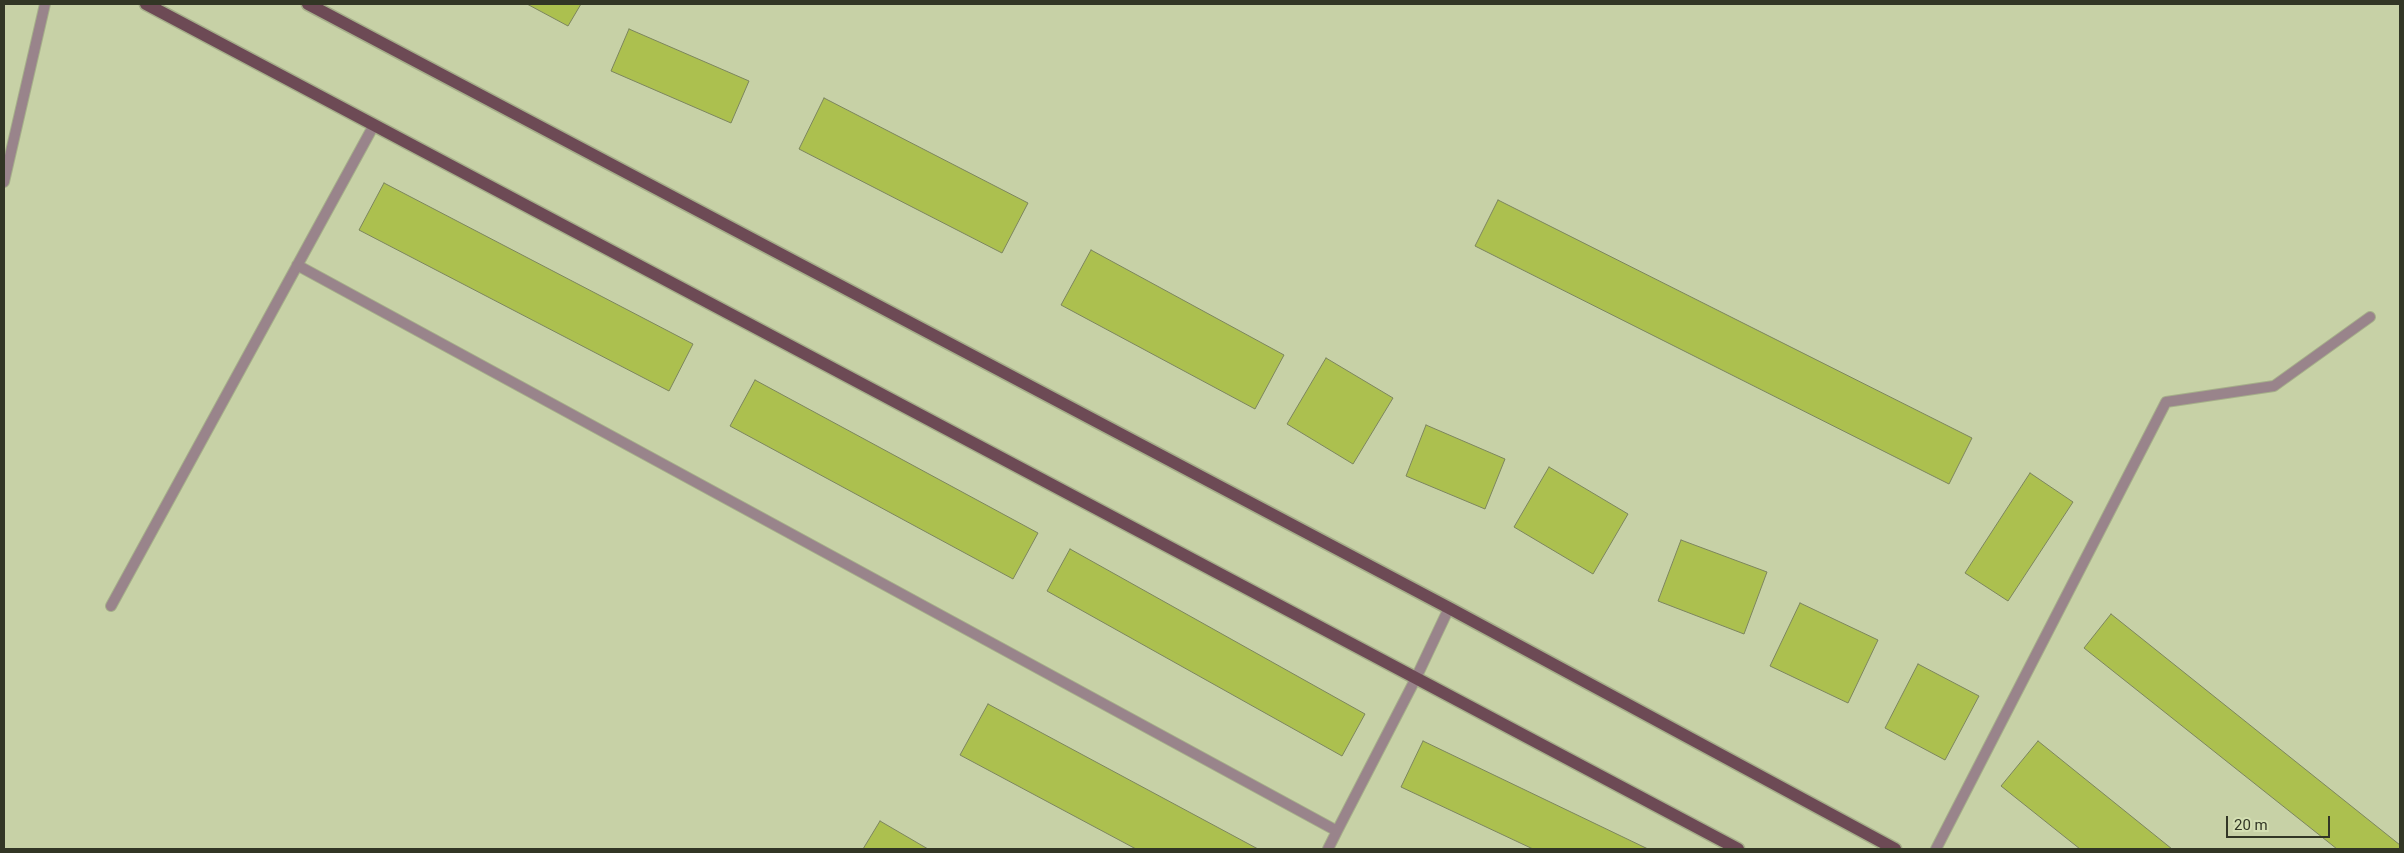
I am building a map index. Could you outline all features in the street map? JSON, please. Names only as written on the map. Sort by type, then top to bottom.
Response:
[{"type":"main road","points":[[146,4],[1738,849]]},
{"type":"main road","points":[[308,4],[1449,608],[1895,849]]},
{"type":"street","points":[[4,182],[45,4]]},
{"type":"street","points":[[111,606],[374,125]]},
{"type":"street","points":[[297,265],[1338,831]]},
{"type":"street","points":[[1936,849],[2166,402],[2274,386],[2370,317]]},
{"type":"street","points":[[1328,849],[1416,678],[1449,608]]},
{"type":"building","points":[[527,4],[581,4],[568,26]]},
{"type":"building","points":[[629,29],[749,81],[731,123],[611,71]]},
{"type":"building","points":[[824,98],[1028,203],[1002,253],[799,149]]},
{"type":"building","points":[[384,183],[693,344],[669,391],[359,230]]},
{"type":"building","points":[[1498,200],[1972,438],[1949,484],[1475,246]]},
{"type":"building","points":[[1091,250],[1284,355],[1255,409],[1061,305]]},
{"type":"building","points":[[1326,358],[1393,398],[1353,464],[1287,424]]},
{"type":"building","points":[[755,380],[1038,533],[1013,579],[730,426]]},
{"type":"building","points":[[1426,425],[1505,459],[1485,509],[1406,476]]},
{"type":"building","points":[[1549,467],[1628,514],[1593,574],[1514,527]]},
{"type":"building","points":[[2030,473],[2073,502],[2008,601],[1965,573]]},
{"type":"building","points":[[1681,540],[1767,572],[1744,634],[1658,601]]},
{"type":"building","points":[[1070,549],[1365,714],[1342,756],[1047,591]]},
{"type":"building","points":[[1800,603],[1878,640],[1848,703],[1770,666]]},
{"type":"building","points":[[2111,614],[2400,845],[2400,849],[2337,849],[2084,648]]},
{"type":"building","points":[[1918,664],[1979,696],[1945,760],[1885,728]]},
{"type":"building","points":[[988,704],[1258,849],[1136,849],[960,755]]},
{"type":"building","points":[[1423,741],[1648,849],[1533,849],[1401,787]]},
{"type":"building","points":[[2038,741],[2172,849],[2080,849],[2001,786]]},
{"type":"building","points":[[880,821],[928,849],[863,849]]}]
